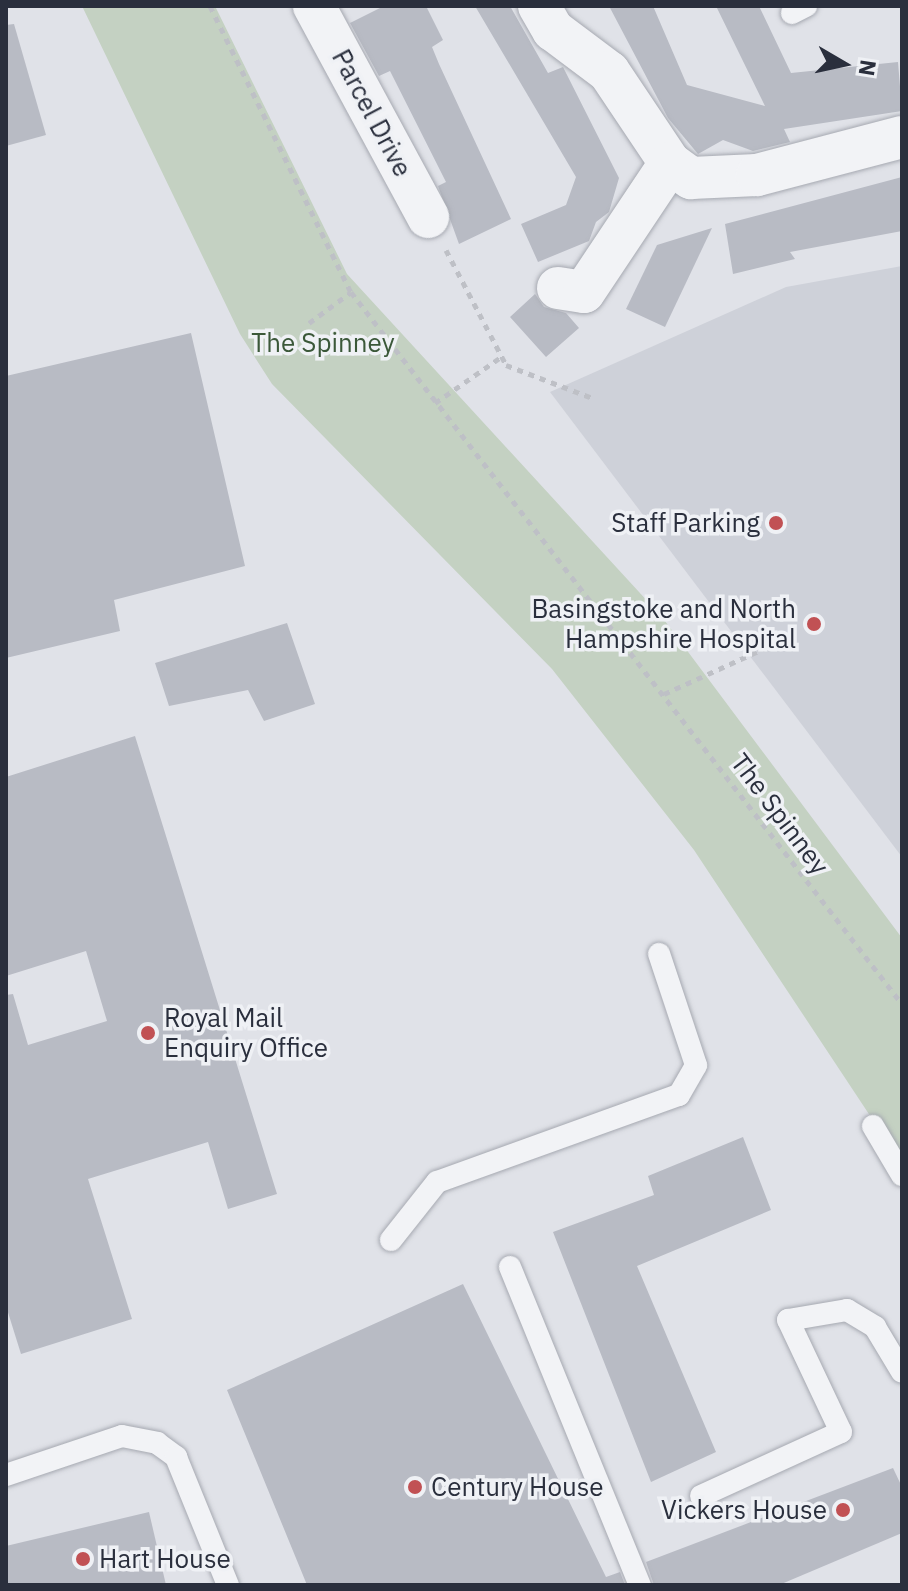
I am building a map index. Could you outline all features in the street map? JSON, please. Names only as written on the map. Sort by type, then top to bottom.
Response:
[{"type":"street","points":[[539,6],[553,30],[609,72],[670,163],[691,178],[757,175],[902,137]]},
{"type":"street","name":"Parcel Drive","points":[[317,7],[428,217]]},
{"type":"street","points":[[558,288],[584,292],[670,163]]},
{"type":"lane","points":[[391,1240],[437,1182],[679,1095],[696,1065],[659,954]]},
{"type":"lane","points":[[873,1126],[902,1175]]},
{"type":"lane","points":[[510,1267],[640,1585]]},
{"type":"lane","points":[[701,1496],[841,1432],[788,1320],[847,1310],[875,1327],[902,1372]]},
{"type":"lane","points":[[6,1475],[122,1436],[157,1443],[176,1457],[228,1585]]},
{"type":"path","name":"The Spinney","points":[[210,6],[351,292],[587,604],[664,694],[902,1004]]},
{"type":"path","points":[[428,217],[506,365],[595,399]]},
{"type":"path","points":[[309,323],[351,292]]},
{"type":"path","points":[[435,403],[501,357]]},
{"type":"path","points":[[664,694],[787,638]]},
{"type":"shaded area","name":"Basingstoke and North Hampshire Hospital","points":[[902,266],[902,857],[550,392],[786,287]]},
{"type":"green space","name":"The Spinney","points":[[82,6],[215,6],[347,274],[662,617],[902,938],[902,1164],[694,850],[552,669],[272,384],[240,334]]},
{"type":"building","points":[[384,6],[426,6],[443,40],[432,47],[511,219],[459,244],[438,186],[446,182],[390,71],[379,76],[350,23]]},
{"type":"building","points":[[475,6],[510,6],[548,73],[563,67],[619,178],[609,212],[596,222],[589,241],[538,262],[521,224],[566,205],[576,177]]},
{"type":"building","points":[[609,6],[653,6],[687,85],[765,106],[716,6],[759,6],[791,73],[898,62],[902,111],[784,129],[790,142],[753,151],[723,140],[698,154],[668,118]]},
{"type":"building","points":[[14,24],[46,135],[6,146],[6,25]]},
{"type":"building","points":[[902,177],[902,231],[790,252],[795,259],[733,274],[725,224]]},
{"type":"building","points":[[712,228],[665,327],[626,309],[657,245]]},
{"type":"building","points":[[535,294],[544,307],[566,313],[579,328],[546,357],[510,317]]},
{"type":"building","points":[[191,333],[245,566],[114,600],[120,631],[6,658],[6,376]]},
{"type":"building","points":[[287,623],[315,704],[264,721],[248,690],[169,706],[155,663]]},
{"type":"building","name":"Royal Mail Enquiry Office","points":[[135,736],[277,1194],[228,1209],[208,1142],[88,1179],[132,1319],[21,1354],[6,1306],[6,995],[13,994],[28,1045],[107,1021],[86,951],[6,976],[6,777]]},
{"type":"building","points":[[743,1137],[771,1210],[637,1266],[716,1452],[651,1482],[553,1232],[654,1195],[648,1176]]},
{"type":"building","name":"Century House","points":[[463,1284],[606,1577],[620,1572],[625,1585],[307,1585],[227,1390]]},
{"type":"building","name":"Vickers House","points":[[893,1468],[902,1487],[902,1533],[779,1585],[654,1585],[646,1562]]},
{"type":"building","name":"Hart House","points":[[149,1512],[166,1585],[6,1585],[6,1546]]},
{"type":"place","name":"Staff Parking","points":[[776,523]]},
{"type":"place","name":"Basingstoke and North Hampshire Hospital","points":[[814,624]]},
{"type":"place","name":"Royal Mail Enquiry Office","points":[[148,1033]]},
{"type":"place","name":"Century House","points":[[415,1487]]},
{"type":"place","name":"Vickers House","points":[[843,1510]]},
{"type":"place","name":"Hart House","points":[[83,1559]]}]
